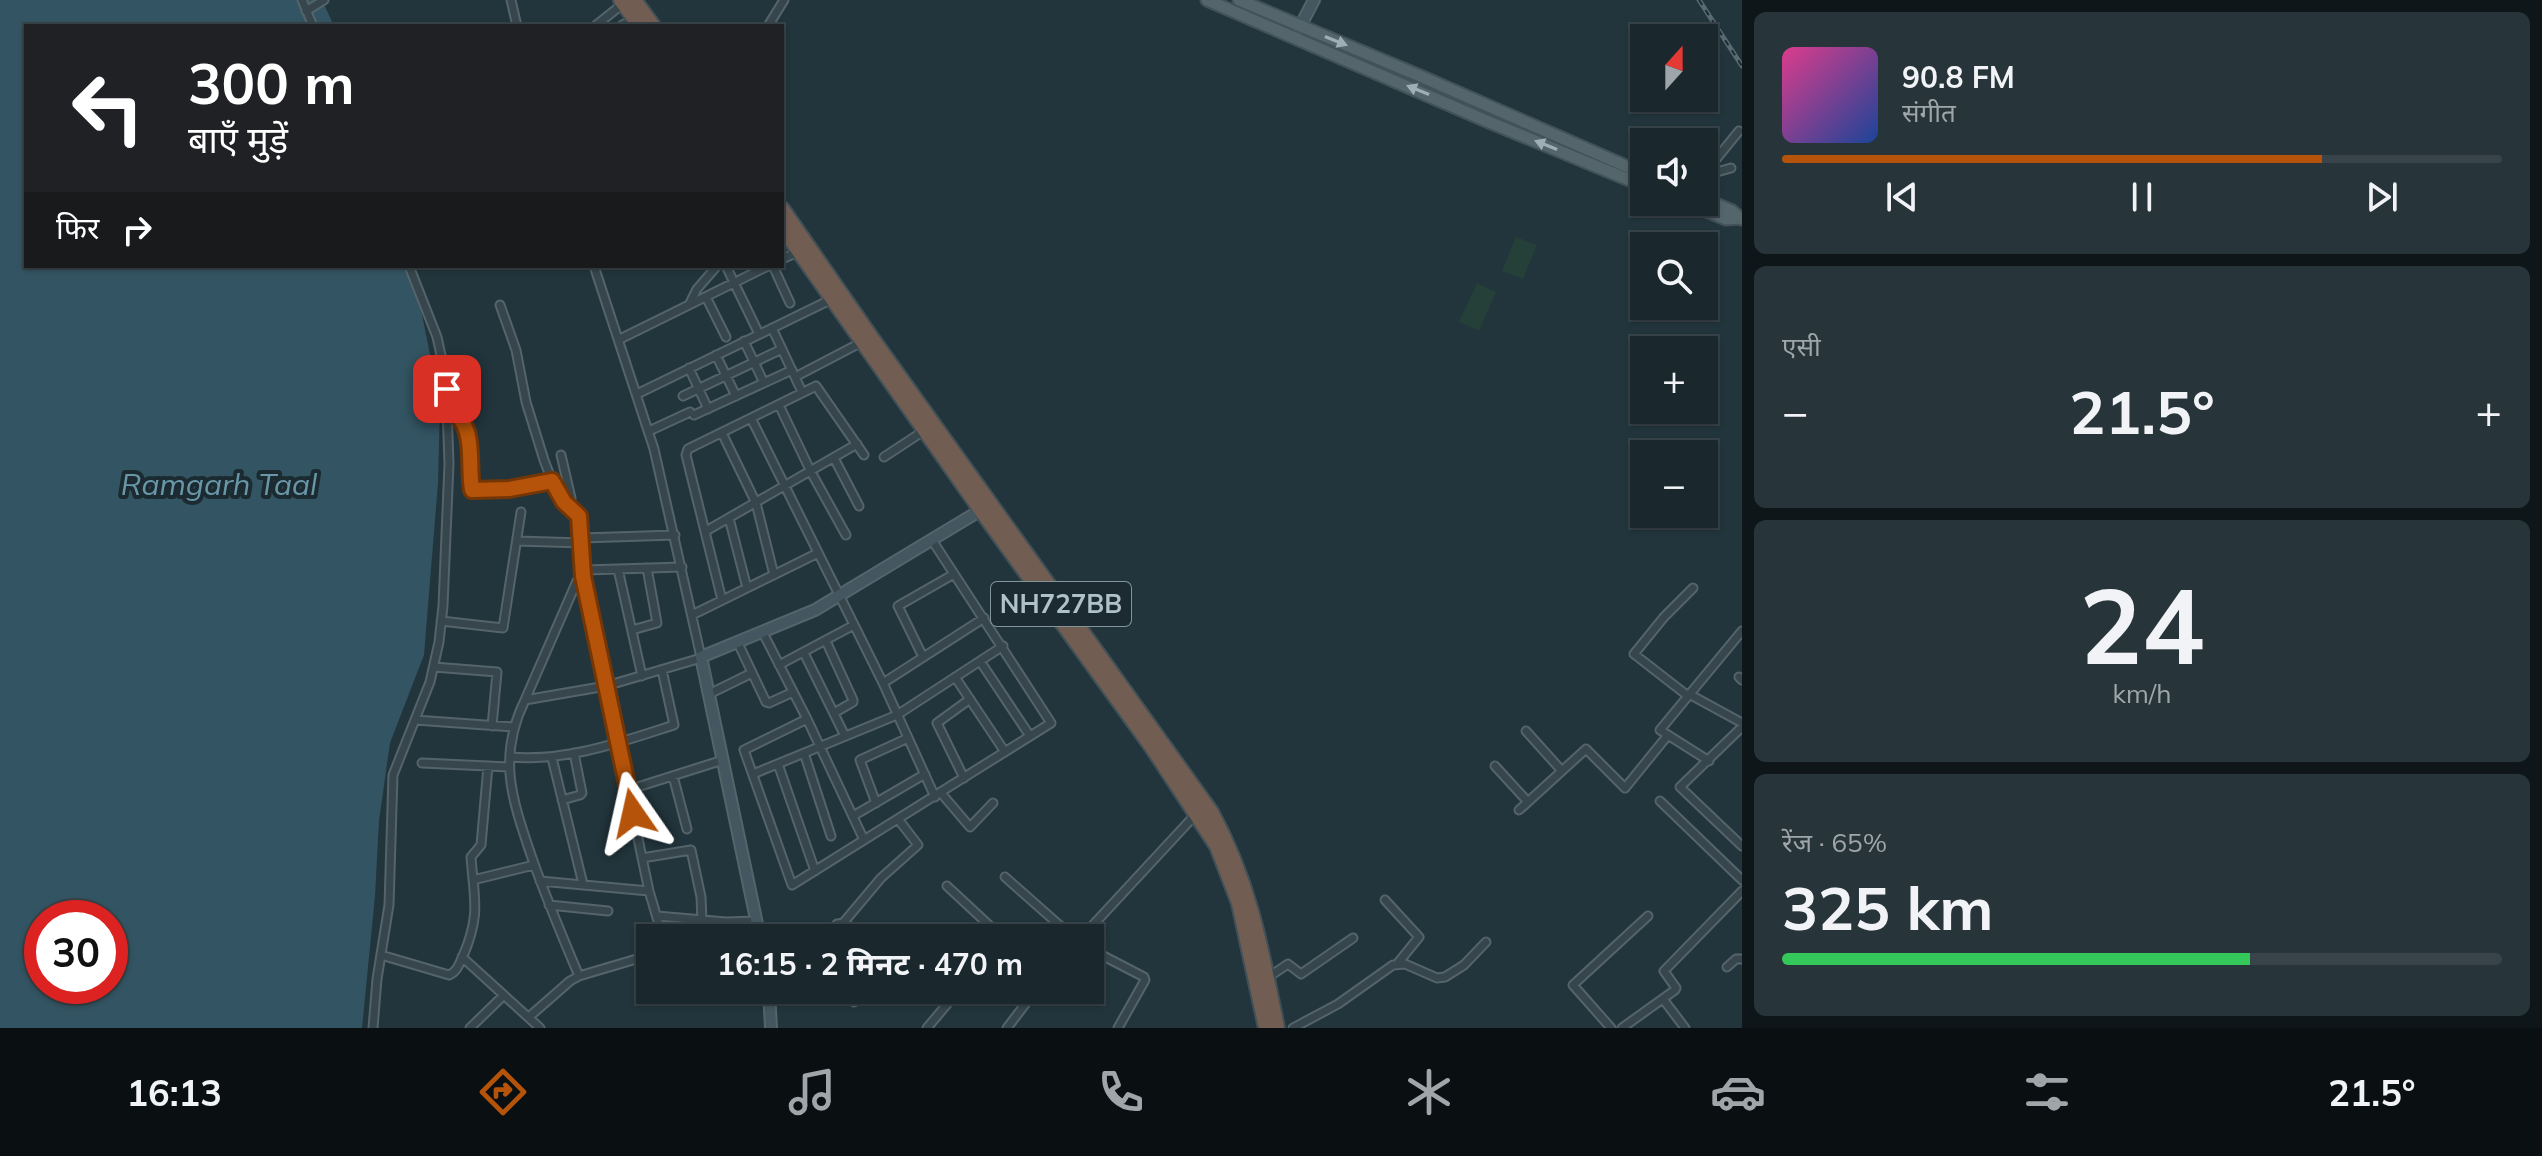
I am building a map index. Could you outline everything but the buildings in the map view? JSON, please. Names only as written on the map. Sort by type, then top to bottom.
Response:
[{"type":"highway","points":[[626,1],[639,24]]},
{"type":"highway","points":[[626,1],[651,24]]},
{"type":"highway","name":"NH727BB","points":[[784,212],[1211,812],[1242,876],[1277,1028]]},
{"type":"highway","name":"NH727BB","points":[[784,230],[1152,747],[1217,846],[1236,891],[1266,1028]]},
{"type":"main road","points":[[1207,0],[1420,76],[1630,168]]},
{"type":"main road","points":[[1239,0],[1297,32],[1630,180]]},
{"type":"main road","points":[[1718,207],[1738,218]]},
{"type":"main road","points":[[1718,212],[1738,218]]},
{"type":"street","points":[[302,0],[312,24]]},
{"type":"street","points":[[306,11],[324,0]]},
{"type":"street","points":[[511,0],[517,24]]},
{"type":"street","points":[[769,24],[784,0]]},
{"type":"street","points":[[1297,32],[1314,0]]},
{"type":"street","points":[[599,24],[626,1]]},
{"type":"street","points":[[1718,157],[1739,131]]},
{"type":"street","points":[[1718,171],[1731,168]]},
{"type":"street","points":[[784,258],[799,251]]},
{"type":"street","points":[[373,1028],[389,905],[393,775],[434,667],[443,606],[449,464],[446,378],[437,337],[410,268]]},
{"type":"street","points":[[595,268],[649,431],[675,535],[758,924]]},
{"type":"street","points":[[689,305],[714,268]]},
{"type":"street","points":[[727,268],[759,334]]},
{"type":"street","points":[[771,268],[790,303]]},
{"type":"street","points":[[620,339],[735,282],[752,270]]},
{"type":"street","points":[[706,297],[726,337]]},
{"type":"street","points":[[637,394],[832,299]]},
{"type":"street","points":[[500,305],[516,350],[526,402],[552,481],[568,506],[579,516],[584,573],[606,686],[649,891],[659,924]]},
{"type":"street","points":[[772,328],[802,392]]},
{"type":"street","points":[[744,341],[764,383]]},
{"type":"street","points":[[649,431],[708,409],[862,342]]},
{"type":"street","points":[[683,396],[782,349]]},
{"type":"street","points":[[716,355],[736,396]]},
{"type":"street","points":[[689,368],[708,409]]},
{"type":"street","points":[[722,600],[686,452],[688,449],[815,386],[864,455]]},
{"type":"street","points":[[779,405],[846,535]]},
{"type":"street","points":[[448,407],[461,417],[466,426],[472,490],[509,489],[552,481]]},
{"type":"street","points":[[751,418],[938,795],[971,827],[993,803]]},
{"type":"street","points":[[884,457],[925,430]]},
{"type":"street","points":[[722,433],[756,503],[774,575]]},
{"type":"street","points":[[706,531],[857,444]]},
{"type":"street","points":[[561,455],[571,498],[568,506]]},
{"type":"street","points":[[834,458],[859,506]]},
{"type":"street","points":[[525,700],[606,686],[701,658],[815,610],[981,510]]},
{"type":"street","points":[[441,619],[503,628],[521,512]]},
{"type":"street","points":[[729,518],[747,588]]},
{"type":"street","points":[[517,541],[675,535]]},
{"type":"street","points":[[807,719],[745,748],[792,885],[1050,723],[1051,720],[932,540]]},
{"type":"street","points":[[692,615],[818,553]]},
{"type":"street","points":[[579,976],[549,905],[512,800],[509,767],[514,727],[577,581],[584,573],[682,567]]},
{"type":"street","points":[[632,630],[657,623],[647,568]]},
{"type":"street","points":[[618,569],[642,676]]},
{"type":"street","points":[[923,657],[898,606],[954,574]]},
{"type":"street","points":[[1693,588],[1634,654],[1688,695],[1742,725],[1709,761],[1680,785],[1742,846]]},
{"type":"street","points":[[883,683],[984,618]]},
{"type":"street","points":[[779,665],[854,625]]},
{"type":"street","points":[[762,631],[864,840]]},
{"type":"street","points":[[1709,761],[1660,730],[1742,631]]},
{"type":"street","points":[[737,641],[768,703],[793,692]]},
{"type":"street","points":[[826,641],[853,700],[834,713]]},
{"type":"street","points":[[753,774],[897,715],[1003,646]]},
{"type":"street","points":[[804,653],[845,736]]},
{"type":"street","points":[[980,661],[1030,736]]},
{"type":"street","points":[[434,667],[497,672],[492,726]]},
{"type":"street","points":[[510,757],[552,758],[619,742],[674,724],[662,670]]},
{"type":"street","points":[[709,694],[752,673]]},
{"type":"street","points":[[955,677],[1005,752]]},
{"type":"street","points":[[964,778],[937,723],[970,699]]},
{"type":"street","points":[[415,720],[514,727]]},
{"type":"street","points":[[1526,731],[1562,771]]},
{"type":"street","points":[[1519,810],[1587,749],[1625,788],[1668,735]]},
{"type":"street","points":[[876,803],[860,760],[908,738]]},
{"type":"street","points":[[562,800],[582,793],[574,753]]},
{"type":"street","points":[[804,753],[831,836]]},
{"type":"street","points":[[552,758],[583,884]]},
{"type":"street","points":[[628,790],[723,760]]},
{"type":"street","points":[[422,763],[509,767]]},
{"type":"street","points":[[778,764],[815,871]]},
{"type":"street","points":[[381,955],[449,975],[454,973],[476,916],[471,857],[481,845],[488,766]]},
{"type":"street","points":[[1495,766],[1528,802]]},
{"type":"street","points":[[853,816],[925,774]]},
{"type":"street","points":[[673,776],[687,829]]},
{"type":"street","points":[[1660,801],[1742,880]]},
{"type":"street","points":[[1094,924],[1196,814]]},
{"type":"street","points":[[837,924],[844,923],[881,878],[918,845],[898,819]]},
{"type":"street","points":[[642,858],[691,850],[701,897],[702,921]]},
{"type":"street","points":[[473,880],[534,865]]},
{"type":"street","points":[[1005,877],[1058,924]]},
{"type":"street","points":[[540,881],[649,891]]},
{"type":"street","points":[[947,886],[988,924]]},
{"type":"street","points":[[1622,1028],[1676,988],[1664,971],[1741,894]]},
{"type":"street","points":[[1293,1028],[1330,1009],[1398,963],[1419,937],[1385,900]]},
{"type":"street","points":[[549,905],[608,911]]},
{"type":"street","points":[[657,916],[702,921],[757,921]]},
{"type":"street","points":[[1611,1028],[1573,985],[1648,916]]},
{"type":"street","points":[[1267,978],[1289,964],[1301,974],[1353,938]]},
{"type":"street","points":[[1398,963],[1415,966],[1437,978],[1445,977],[1464,965],[1486,942]]},
{"type":"street","points":[[1104,956],[1145,980],[1118,1028]]},
{"type":"street","points":[[462,957],[533,1024],[579,976],[636,959]]},
{"type":"street","points":[[1727,967],[1736,959],[1742,959]]},
{"type":"street","points":[[470,1028],[504,995]]},
{"type":"street","points":[[1663,999],[1685,1028]]},
{"type":"street","points":[[770,1004],[771,1028]]},
{"type":"street","points":[[927,1028],[947,1004]]},
{"type":"street","points":[[1007,1028],[1025,1004]]},
{"type":"green space","points":[[1516,237],[1537,245],[1523,279],[1502,271]]},
{"type":"green space","points":[[1477,283],[1496,292],[1479,331],[1459,322]]},
{"type":"water","name":"Ramgarh Taal","points":[[0,0],[322,0],[333,24],[24,24],[24,268],[408,268],[417,290],[440,404],[438,483],[424,655],[390,743],[379,821],[362,1028],[0,1028]]},
{"type":"railway","points":[[1699,0],[1742,66]]},
{"type":"route","points":[[447,389],[448,407],[464,421],[468,436],[472,490],[509,489],[552,481],[564,502],[579,516],[583,576],[633,813]]}]
